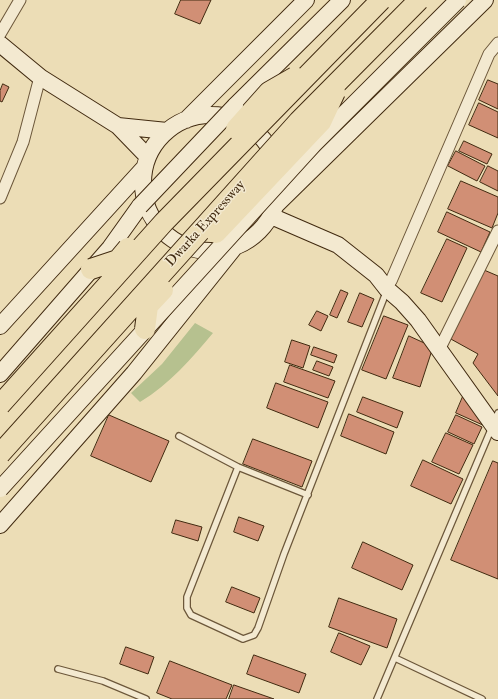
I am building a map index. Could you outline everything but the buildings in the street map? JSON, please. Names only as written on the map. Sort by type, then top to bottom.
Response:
[{"type":"highway","points":[[0,406],[164,222],[381,0]]},
{"type":"highway","name":"Dwarka Expressway","points":[[0,454],[293,127],[419,0]]},
{"type":"highway","points":[[92,269],[118,260],[269,92],[315,66]]},
{"type":"highway","points":[[145,329],[148,306],[321,122],[341,79]]},
{"type":"street","points":[[0,34],[20,0]]},
{"type":"street","points":[[0,326],[146,162],[156,142],[167,131],[186,120],[306,0]]},
{"type":"street","points":[[0,374],[110,248],[140,206],[235,106],[342,0]]},
{"type":"street","points":[[0,489],[314,144],[458,0]]},
{"type":"street","points":[[0,525],[134,373],[234,248],[255,235],[273,210],[485,0]]},
{"type":"street","points":[[389,285],[489,54],[498,43]]},
{"type":"street","points":[[0,44],[40,77],[118,126],[146,162],[142,188],[147,209],[158,227],[173,241],[192,249],[213,252],[234,248]]},
{"type":"street","points":[[0,198],[23,142],[40,77]]},
{"type":"street","points":[[186,120],[207,115],[229,118],[249,127],[265,142],[276,162],[279,183],[273,210]]},
{"type":"street","points":[[118,126],[167,131]]},
{"type":"street","points":[[273,210],[338,245],[389,285],[399,286],[418,305],[442,345],[497,421]]},
{"type":"street","points":[[442,345],[498,231]]},
{"type":"lane","points":[[238,467],[187,597],[187,608],[191,615],[243,639],[254,635],[258,628],[284,554],[389,285]]},
{"type":"lane","points":[[377,699],[497,421]]},
{"type":"lane","points":[[179,436],[238,467],[308,495]]},
{"type":"lane","points":[[395,658],[482,699]]},
{"type":"lane","points":[[58,669],[103,681],[146,699]]},
{"type":"green space","points":[[195,323],[213,333],[188,362],[161,387],[140,402],[131,393],[162,364]]}]
